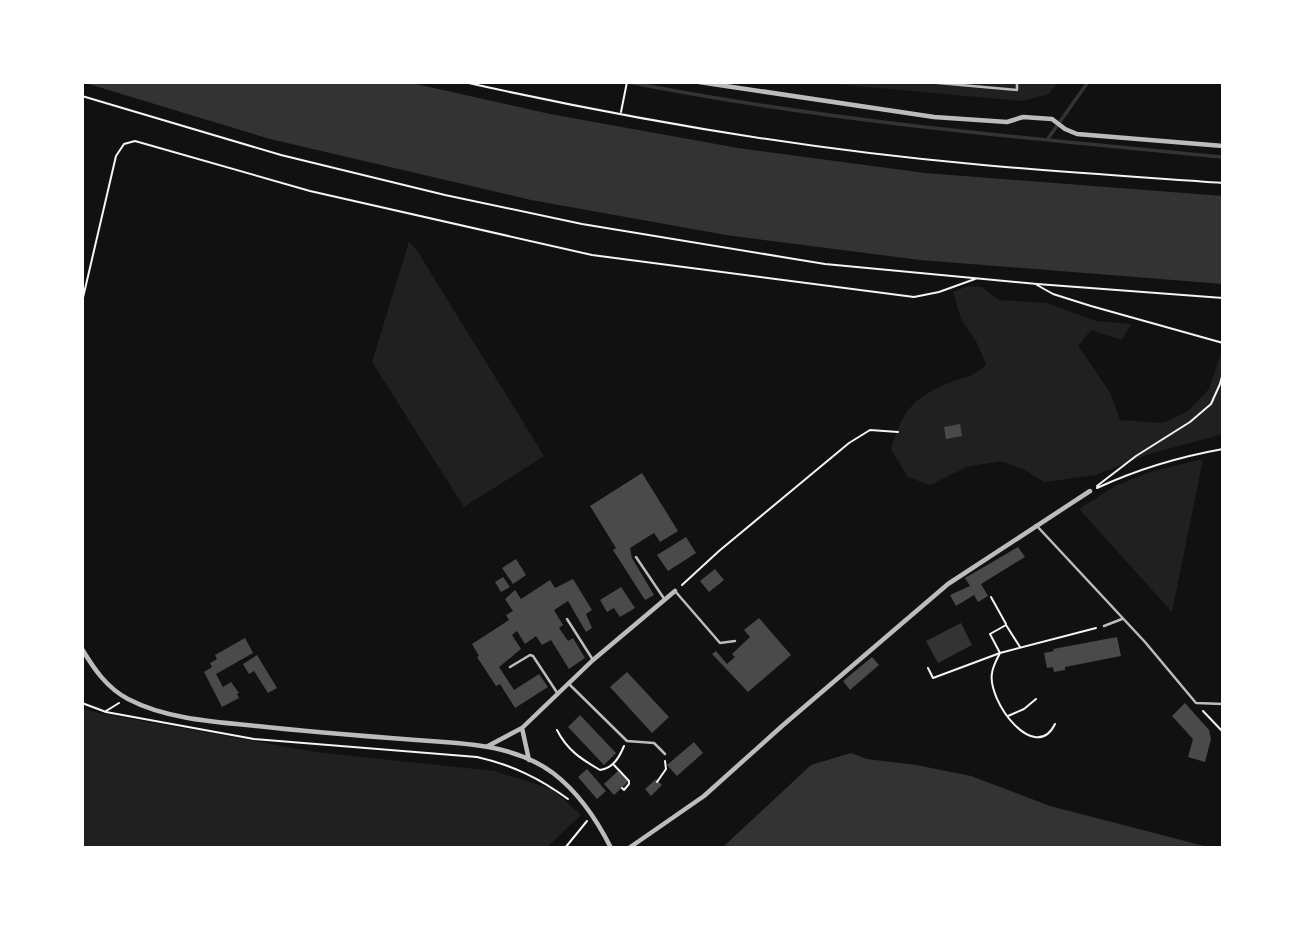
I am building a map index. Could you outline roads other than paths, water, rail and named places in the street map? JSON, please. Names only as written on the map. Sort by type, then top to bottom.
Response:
[{"type":"street","points":[[699,82],[735,85],[934,117],[1007,122],[1023,117],[1052,119],[1077,134],[1223,146]]},
{"type":"street","points":[[629,848],[704,796],[948,584],[1090,491]]},
{"type":"street","points":[[487,746],[522,728],[593,660],[675,592]]},
{"type":"street","points":[[82,649],[103,678],[126,698],[160,712],[218,722],[342,735],[487,746],[529,760],[560,779],[593,816],[611,848]]},
{"type":"street","points":[[522,728],[529,760]]},
{"type":"lane","points":[[927,82],[1017,90],[1017,82]]},
{"type":"lane","points":[[1036,525],[1196,703],[1223,705]]},
{"type":"lane","points":[[636,557],[665,600]]},
{"type":"lane","points":[[675,592],[720,643],[735,641]]},
{"type":"lane","points":[[567,618],[593,660]]},
{"type":"lane","points":[[1104,626],[1122,620]]},
{"type":"lane","points":[[510,667],[530,655],[533,656],[558,694]]},
{"type":"lane","points":[[569,684],[627,741],[654,743],[665,754]]},
{"type":"waterway","points":[[628,82],[850,118],[1223,157]]},
{"type":"waterway","points":[[1047,140],[1088,82]]}]
